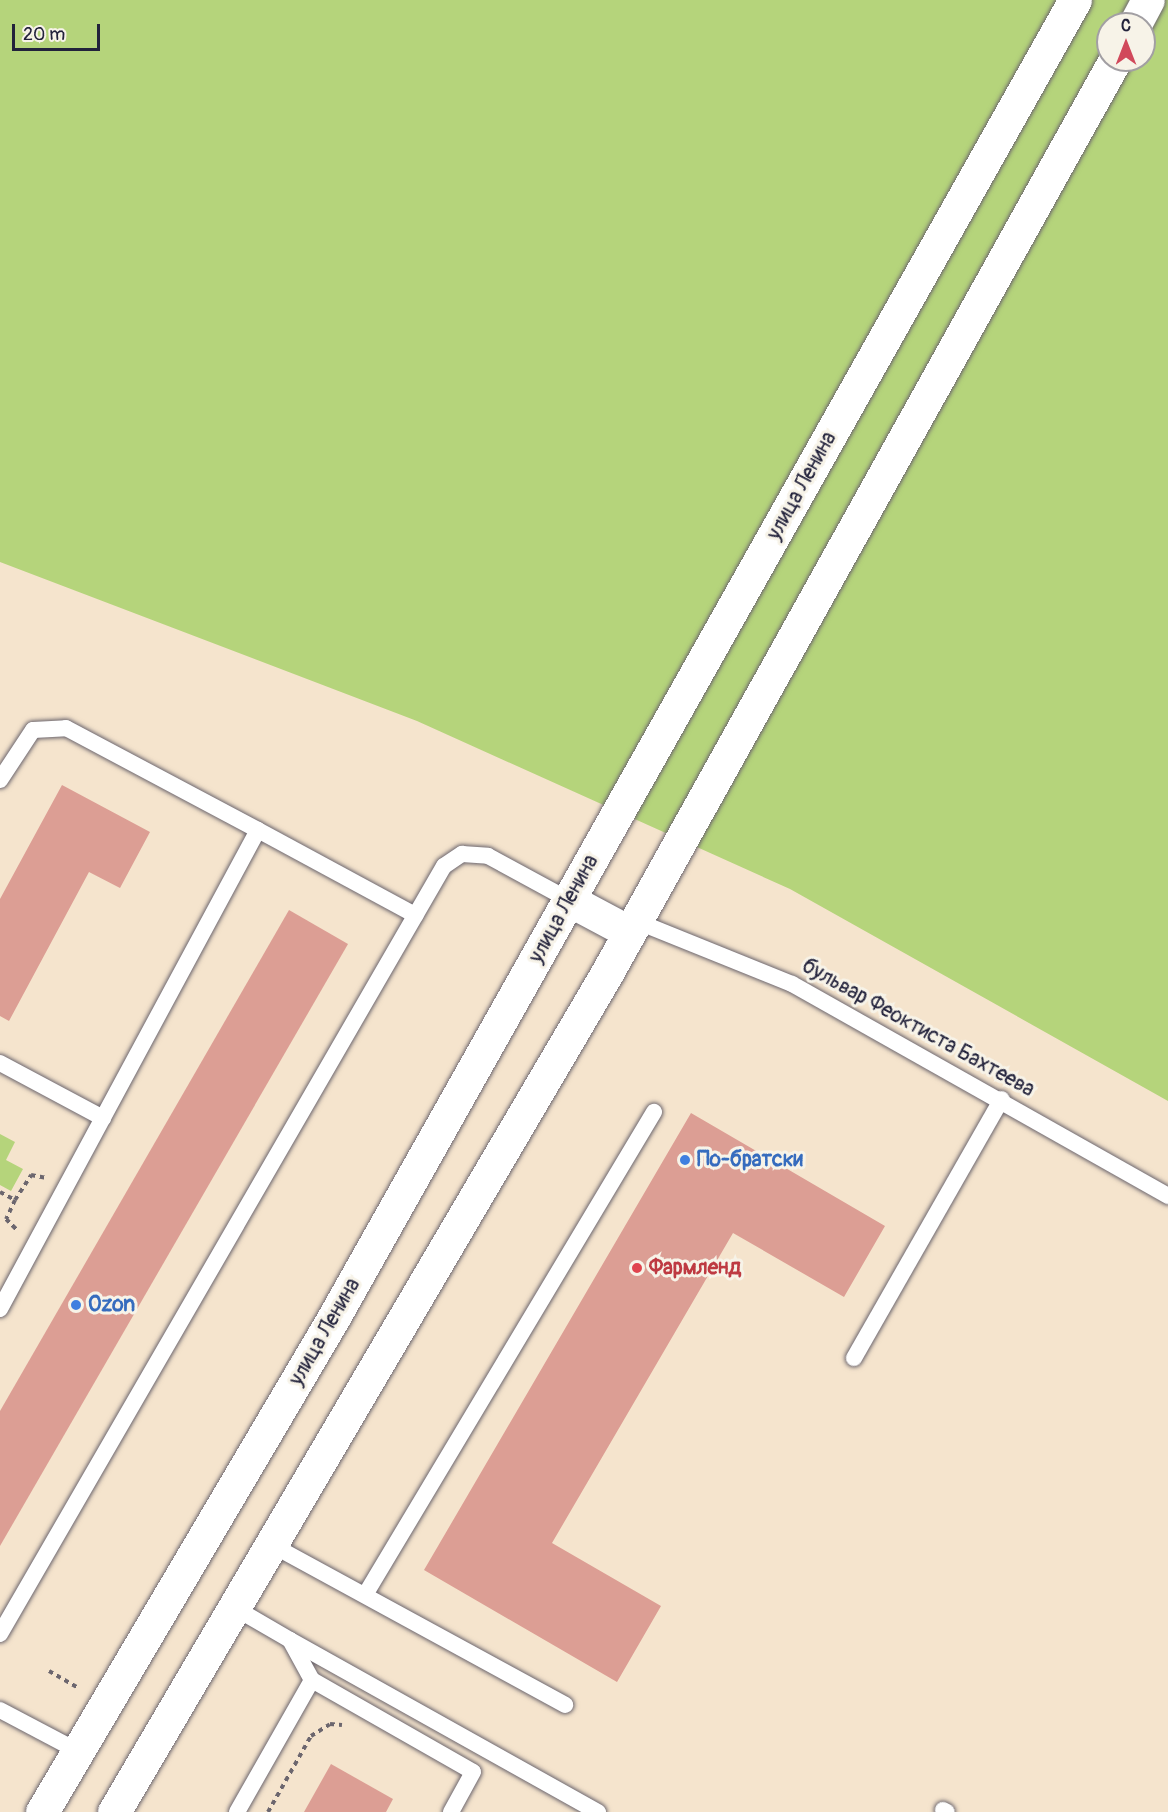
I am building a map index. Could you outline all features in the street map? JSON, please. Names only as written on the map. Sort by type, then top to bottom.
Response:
[{"type":"street","name":"улица Ленина","points":[[42,1812],[76,1750],[334,1317],[1075,0]]},
{"type":"street","points":[[114,1812],[633,926],[1107,72]]},
{"type":"street","points":[[569,900],[633,926]]},
{"type":"lane","points":[[0,780],[33,730],[66,728],[415,915]]},
{"type":"lane","points":[[0,1309],[6,1284],[37,1241],[258,830]]},
{"type":"lane","points":[[0,1634],[444,866],[475,852],[569,900]]},
{"type":"lane","name":"бульвар Феоктиста Бахтеева","points":[[633,926],[792,984],[1002,1099],[1168,1196]]},
{"type":"lane","points":[[0,1063],[103,1118]]},
{"type":"lane","points":[[854,1358],[1002,1099]]},
{"type":"lane","points":[[365,1595],[654,1112]]},
{"type":"lane","points":[[272,1545],[566,1705]]},
{"type":"lane","points":[[235,1608],[598,1812]]},
{"type":"lane","points":[[290,1640],[312,1680],[473,1772],[451,1812]]},
{"type":"lane","points":[[237,1812],[312,1680]]},
{"type":"lane","points":[[0,1710],[76,1750]]},
{"type":"path","points":[[37,1241],[7,1223],[15,1200],[35,1174],[65,1188]]},
{"type":"path","points":[[0,1192],[15,1200]]},
{"type":"path","points":[[268,1812],[311,1736],[330,1724],[352,1730]]},
{"type":"green space","points":[[0,0],[1168,0],[1168,1101],[790,889],[417,721],[0,562]]},
{"type":"green space","points":[[0,1134],[15,1142],[6,1160],[23,1169],[11,1191],[0,1185]]},
{"type":"building","points":[[62,785],[150,832],[120,888],[89,872],[9,1021],[0,1016],[0,899]]},
{"type":"building","points":[[289,910],[348,944],[0,1546],[0,1411]]},
{"type":"building","points":[[691,1113],[885,1226],[844,1297],[733,1233],[552,1543],[661,1606],[617,1682],[424,1570]]},
{"type":"building","points":[[331,1764],[393,1799],[386,1812],[304,1812]]},
{"type":"place","name":"По-братски","points":[[685,1160]]},
{"type":"place","name":"Фармленд","points":[[637,1268]]},
{"type":"place","name":"Ozon","points":[[76,1305]]}]
